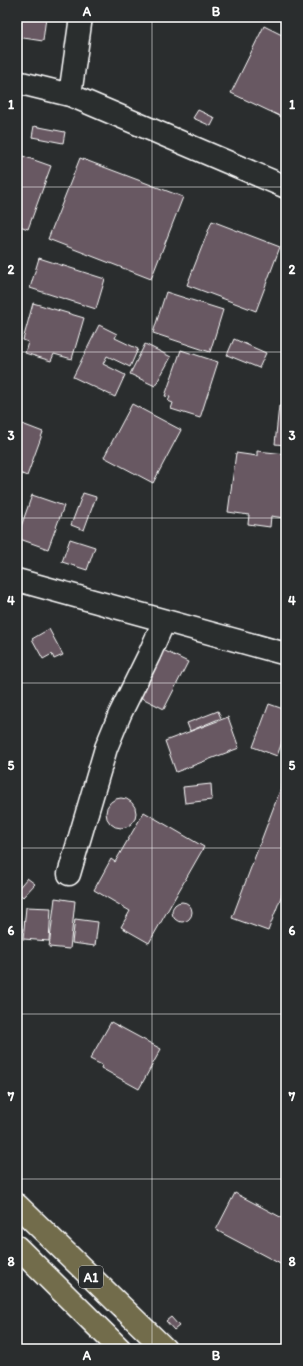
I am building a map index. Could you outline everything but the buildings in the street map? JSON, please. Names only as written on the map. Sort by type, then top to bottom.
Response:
[{"type":"highway","name":"A1","points":[[17,1205],[165,1349]]},
{"type":"highway","name":"A1","points":[[17,1247],[120,1349]]},
{"type":"street","points":[[70,96],[81,17]]},
{"type":"street","points":[[17,82],[70,96],[286,187]]},
{"type":"street","points":[[17,580],[286,654]]},
{"type":"street","points":[[69,874],[106,748],[120,714],[164,621]]}]
